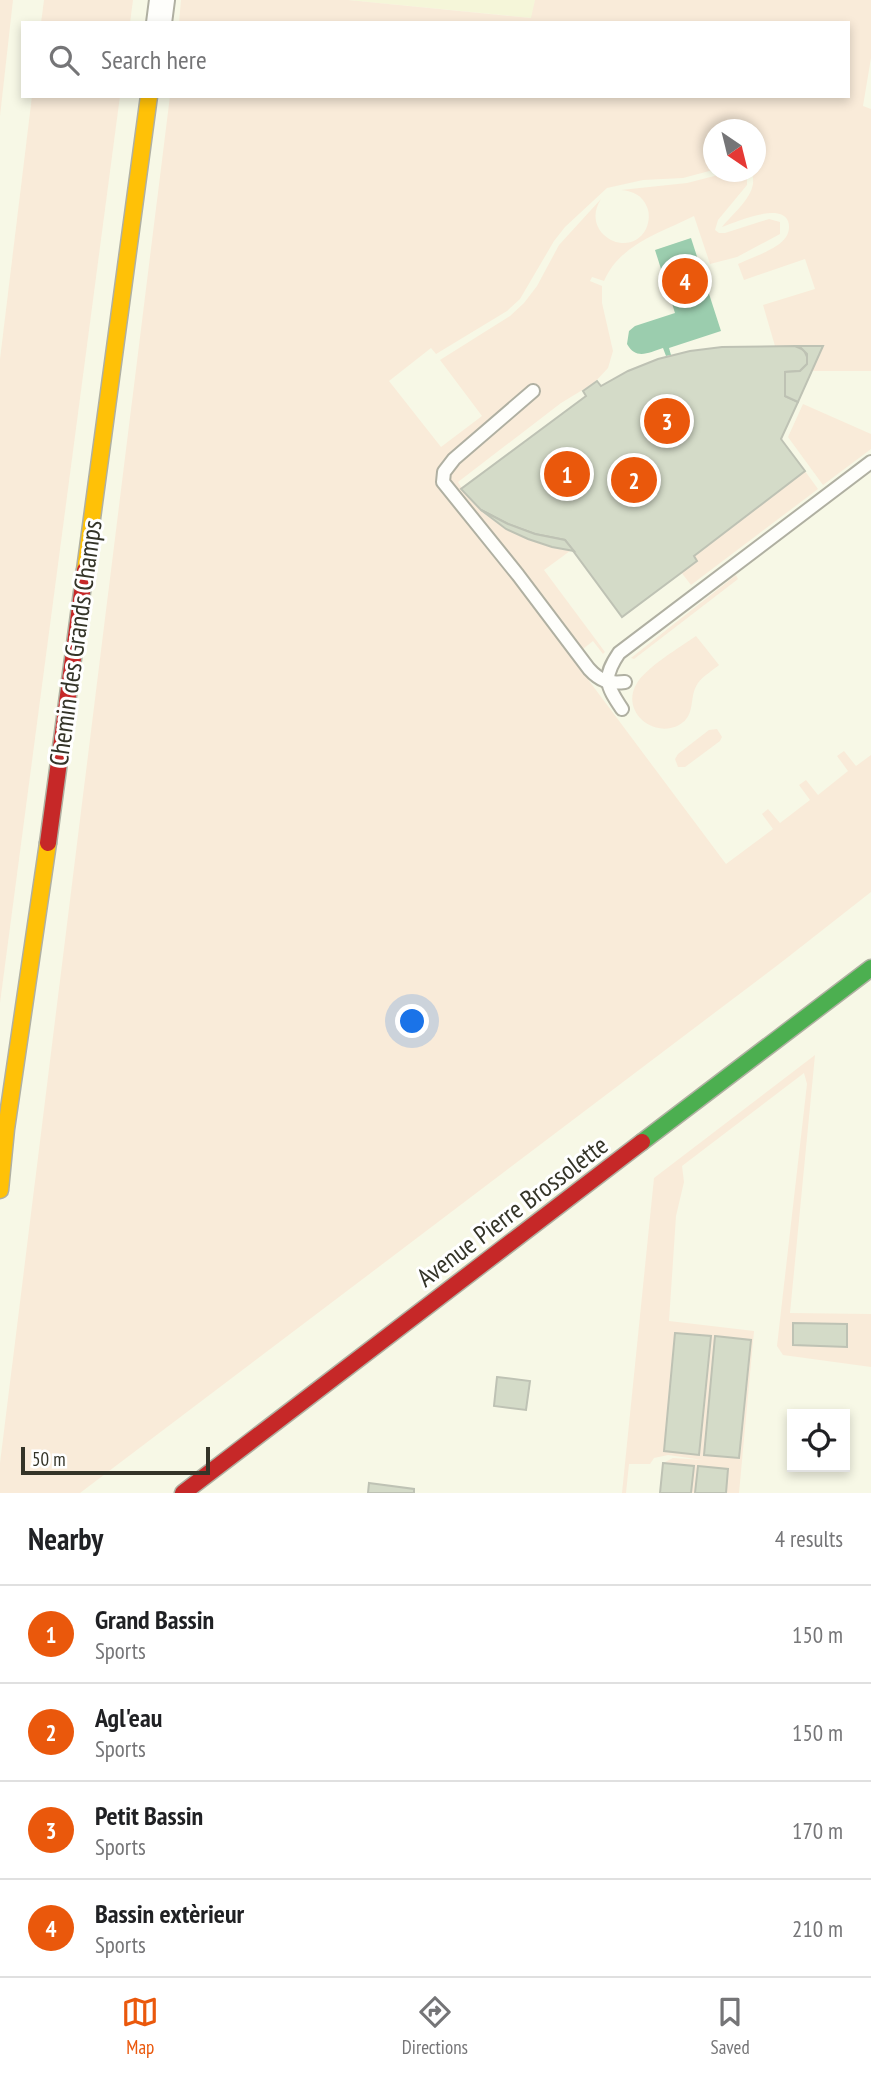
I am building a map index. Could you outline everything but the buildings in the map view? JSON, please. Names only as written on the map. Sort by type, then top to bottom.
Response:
[{"type":"street","points":[[159,21],[162,0]]},
{"type":"street","name":"Chemin des Grands Champs","points":[[0,1190],[6,1129],[59,768],[149,98]]},
{"type":"street","name":"Avenue Pierre Brossolette","points":[[183,1493],[871,968]]},
{"type":"lane","points":[[533,391],[454,459],[444,472],[443,482],[598,679],[625,682]]},
{"type":"lane","points":[[622,709],[609,690],[607,682],[611,665],[619,653],[871,462]]},
{"type":"shaded area","points":[[0,0],[13,0],[0,116]]},
{"type":"shaded area","points":[[44,0],[133,0],[130,21],[41,21]]},
{"type":"shaded area","points":[[181,0],[348,0],[531,18],[535,0],[871,0],[871,58],[863,106],[871,109],[871,371],[811,371],[822,346],[775,346],[763,305],[815,289],[805,259],[744,280],[738,264],[782,242],[788,234],[789,223],[783,216],[767,213],[722,227],[745,201],[753,182],[766,182],[766,119],[703,119],[703,173],[683,178],[643,180],[607,188],[565,227],[520,299],[507,311],[436,354],[431,348],[389,381],[441,447],[482,416],[440,360],[510,316],[524,303],[537,286],[559,245],[601,199],[596,211],[596,223],[601,232],[618,243],[629,243],[646,229],[649,212],[640,197],[621,190],[703,179],[703,182],[747,182],[718,220],[715,230],[725,233],[769,219],[780,222],[780,234],[737,257],[710,264],[694,216],[642,241],[620,258],[604,281],[592,277],[590,281],[602,286],[602,303],[613,351],[608,368],[594,383],[561,403],[458,482],[479,509],[506,528],[537,542],[570,551],[544,570],[605,652],[603,654],[593,641],[583,649],[592,661],[581,670],[726,864],[773,829],[762,814],[768,809],[780,823],[810,800],[799,785],[806,780],[818,795],[848,771],[837,756],[844,751],[856,766],[871,755],[871,892],[80,1493],[0,1493],[0,1463],[170,98],[850,98],[850,21],[179,21]]},
{"type":"shaded area","points":[[348,0],[535,0],[532,18]]},
{"type":"shaded area","points":[[32,98],[120,98],[0,1003],[0,359]]},
{"type":"shaded area","points":[[691,238],[721,331],[669,348],[671,355],[666,356],[663,348],[638,354],[627,344],[629,331],[635,326],[675,313],[655,250]]},
{"type":"shaded area","points":[[803,404],[871,434],[871,449],[823,485],[788,437]]},
{"type":"shaded area","points":[[805,471],[818,489],[691,585],[681,572],[697,561],[694,556]]},
{"type":"shaded area","points":[[736,575],[738,579],[634,659],[631,658]]},
{"type":"shaded area","points":[[696,636],[719,665],[698,683],[685,721],[669,728],[649,725],[636,712],[633,703],[637,683],[656,664]]},
{"type":"shaded area","points":[[717,729],[722,737],[720,741],[685,767],[678,767],[675,759],[678,754],[709,730]]},
{"type":"shaded area","points":[[815,1055],[790,1313],[871,1314],[871,1367],[783,1355],[777,1346],[807,1084],[804,1073],[682,1166],[684,1182],[676,1216],[669,1321],[754,1331],[739,1493],[726,1493],[698,1466],[695,1493],[691,1493],[693,1466],[663,1463],[673,1458],[703,1460],[668,1455],[654,1458],[650,1464],[629,1464],[626,1493],[622,1493],[654,1178]]},
{"type":"traffic: fast","points":[[642,1142],[871,968]]},
{"type":"traffic: slow","points":[[85,570],[149,98]]},
{"type":"traffic: slow","points":[[0,1190],[6,1129],[48,843]]},
{"type":"traffic: jam","points":[[48,843],[85,570]]},
{"type":"traffic: jam","points":[[183,1493],[642,1142]]},
{"type":"place","name":"Bassin extèrieur","points":[[685,281]]},
{"type":"place","name":"Petit Bassin","points":[[667,421]]},
{"type":"place","name":"Grand Bassin","points":[[567,474]]},
{"type":"place","name":"Agl'eau","points":[[634,480]]}]
